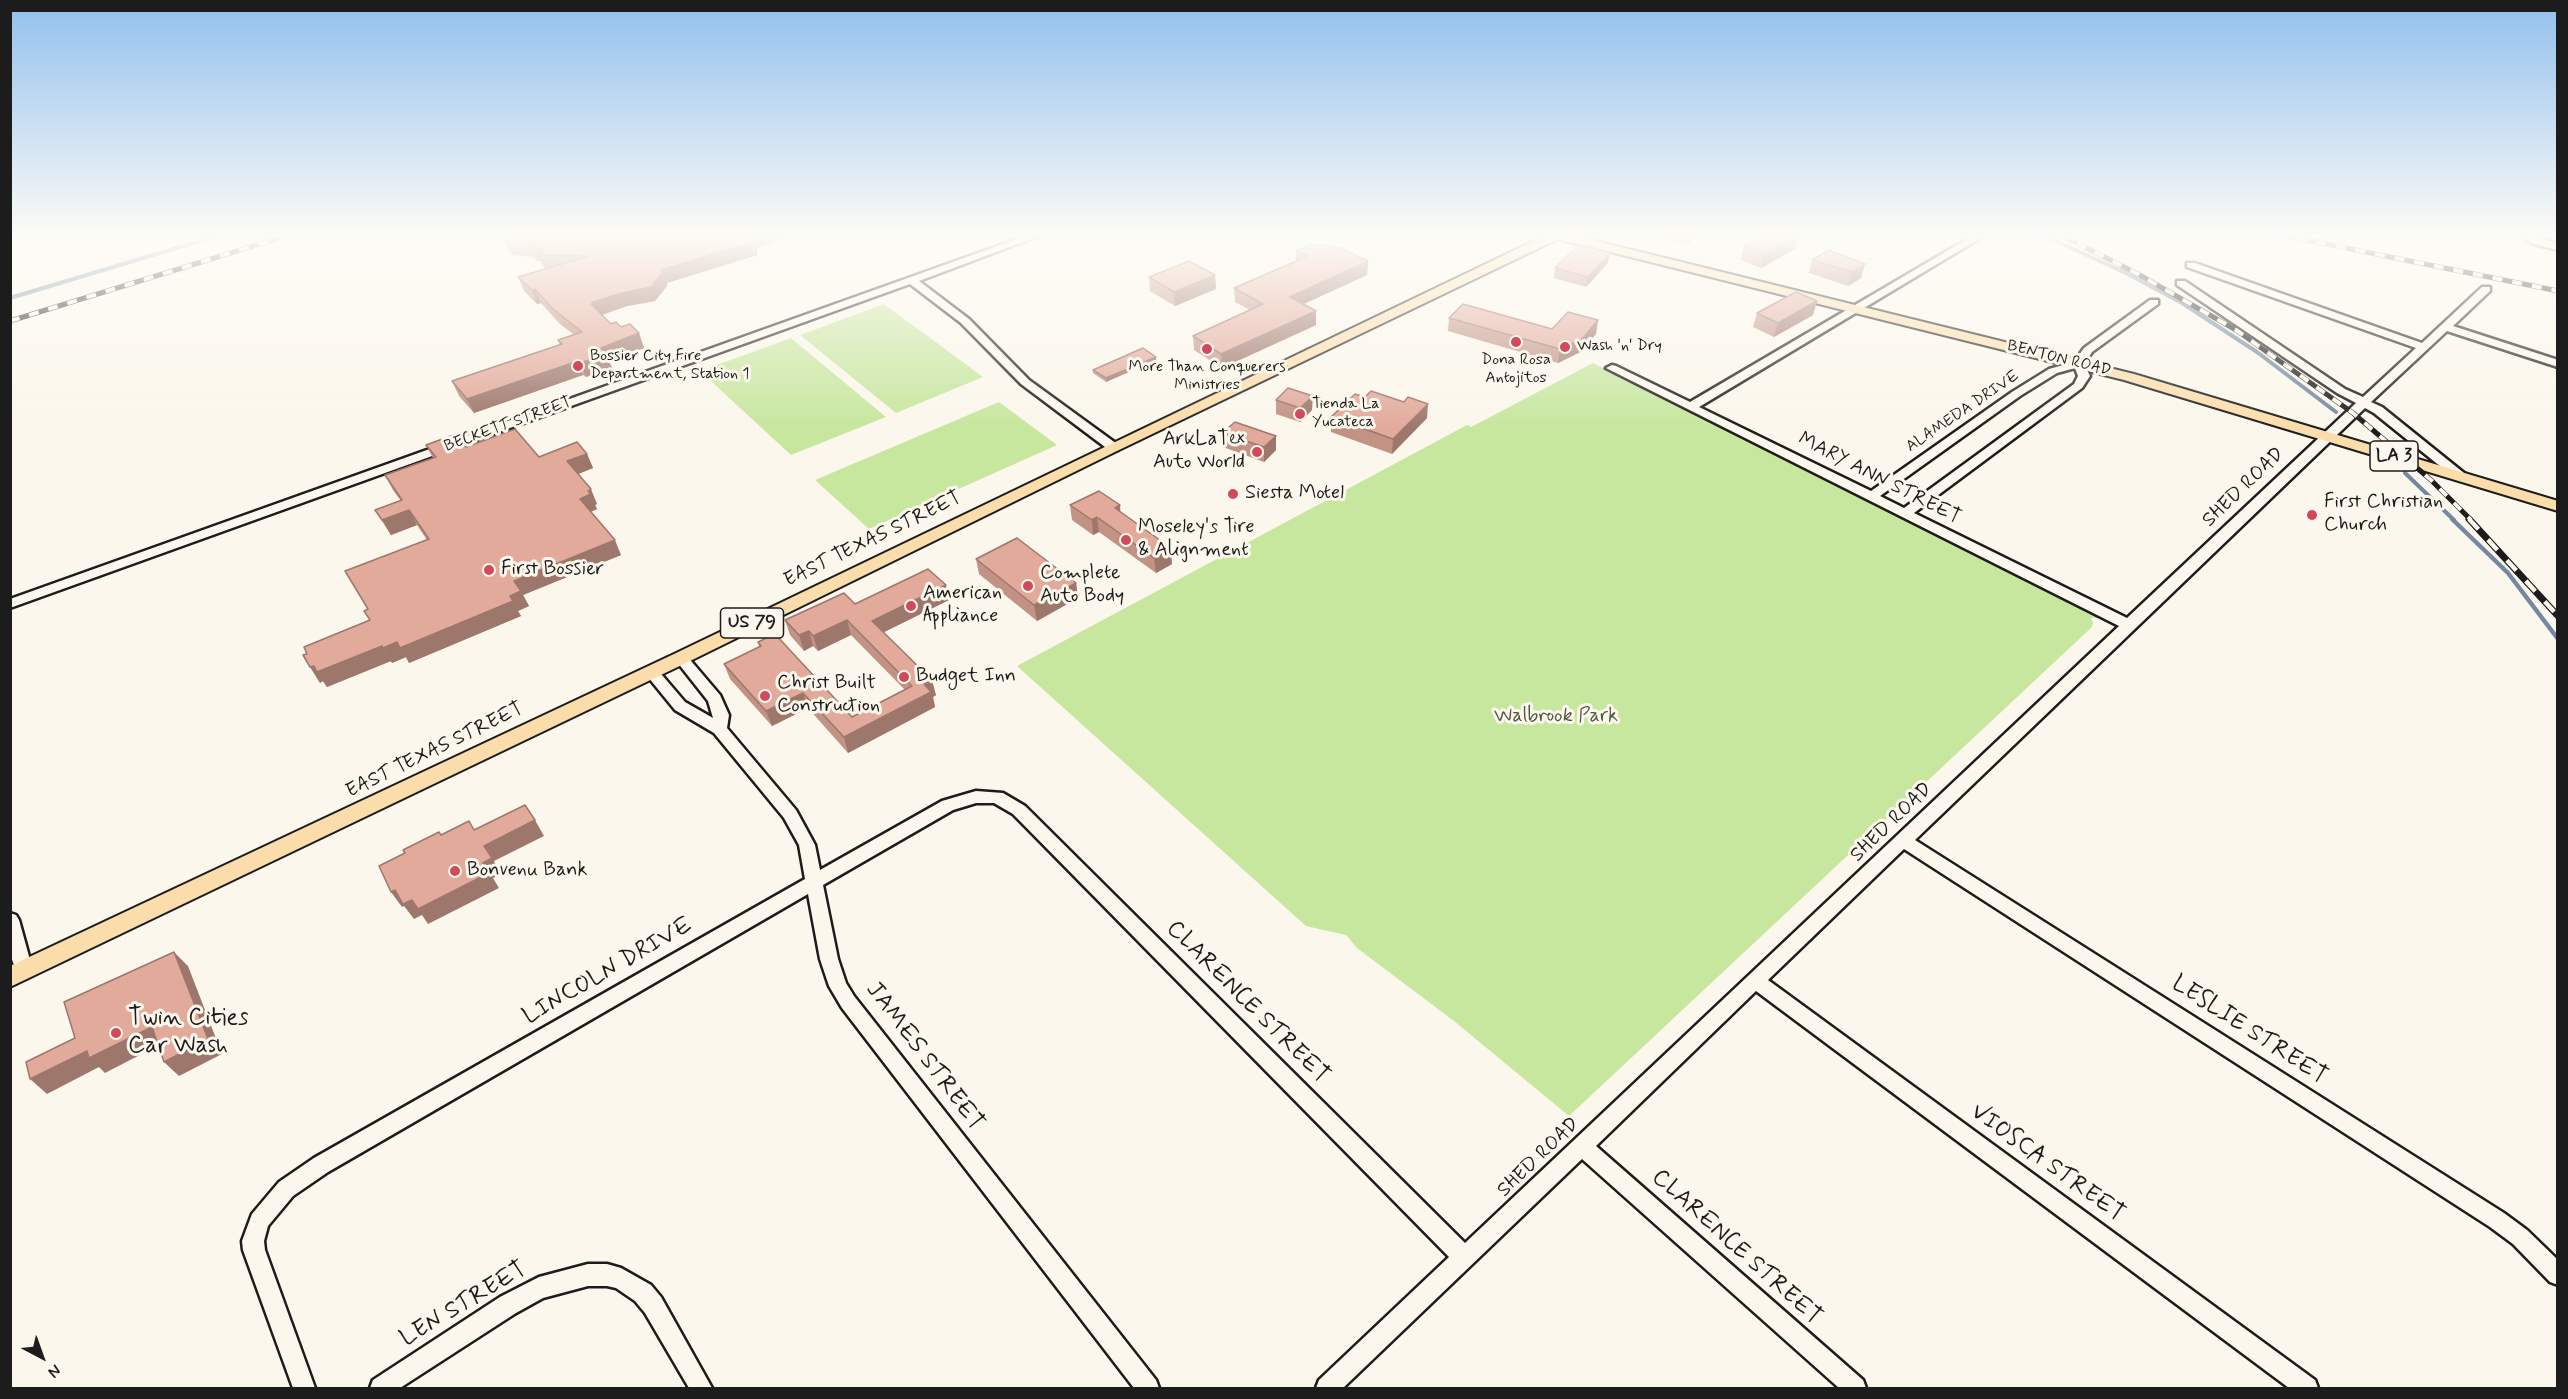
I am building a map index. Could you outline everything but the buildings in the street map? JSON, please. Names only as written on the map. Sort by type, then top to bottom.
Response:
[{"type":"main road","name":"EAST TEXAS STREET","points":[[17,974],[681,658],[1421,299]]},
{"type":"main road","name":"BENTON ROAD","points":[[1823,299],[2179,391],[2558,506]]},
{"type":"street","name":"BECKETT STREET","points":[[10,604],[857,299]]},
{"type":"street","points":[[936,299],[965,321],[1025,382],[1113,447]]},
{"type":"street","points":[[1690,406],[1873,299]]},
{"type":"street","points":[[2205,299],[2341,391],[2386,416],[2460,476]]},
{"type":"street","points":[[2286,299],[2423,347]]},
{"type":"street","name":"SHED ROAD","points":[[1327,1389],[2328,436],[2475,299]]},
{"type":"street","name":"ALAMEDA DRIVE","points":[[1870,497],[2016,394],[2054,371],[2078,364],[2088,350],[2154,302]]},
{"type":"street","points":[[2446,327],[2558,364]]},
{"type":"street","points":[[1904,514],[2078,386],[2084,376],[2078,364]]},
{"type":"street","name":"MARY ANN STREET","points":[[1612,368],[2129,625]]},
{"type":"street","points":[[681,658],[715,699],[721,715],[719,729]]},
{"type":"street","name":"JAMES STREET","points":[[651,672],[680,706],[719,729],[800,828],[816,880],[829,959],[838,986],[848,1002],[1149,1389]]},
{"type":"street","name":"LINCOLN DRIVE","points":[[304,1389],[254,1250],[255,1232],[265,1212],[286,1189],[321,1165],[948,805],[965,798],[987,796]]},
{"type":"street","name":"CLARENCE STREET","points":[[987,796],[1005,800],[1019,810],[1465,1257]]},
{"type":"street","name":"LESLIE STREET","points":[[1904,841],[2497,1220],[2520,1237],[2558,1275]]},
{"type":"street","points":[[10,920],[17,974]]},
{"type":"street","name":"VIOSCA STREET","points":[[1756,981],[2307,1389]]},
{"type":"street","name":"CLARENCE STREET","points":[[1582,1146],[1855,1389]]},
{"type":"street","name":"LEN STREET","points":[[381,1389],[508,1305],[539,1288],[588,1275],[607,1275],[621,1279],[643,1293],[653,1305],[701,1389]]},
{"type":"green space","points":[[884,304],[983,377],[896,413],[800,335]]},
{"type":"green space","points":[[791,338],[886,417],[791,455],[700,371]]},
{"type":"green space","name":"Walbrook Park","points":[[1593,363],[2089,611],[2097,618],[2091,618],[2092,627],[1569,1116],[1454,1021],[1357,948],[1346,935],[1306,926],[1017,666],[1467,425],[1471,427]]},
{"type":"green space","points":[[999,402],[1057,445],[869,529],[815,480]]},
{"type":"waterway","points":[[2175,299],[2257,352],[2336,412]]},
{"type":"waterway","points":[[2405,473],[2454,520]]},
{"type":"waterway","points":[[2452,519],[2508,573],[2558,639]]},
{"type":"railway","points":[[10,321],[80,299]]},
{"type":"railway","points":[[2182,299],[2236,330],[2353,413],[2431,480],[2471,520]]},
{"type":"railway","points":[[2469,519],[2558,616]]},
{"type":"place","name":"Dona Rosa Antojitos","points":[[1516,342]]},
{"type":"place","name":"Wash 'n' Dry","points":[[1565,347]]},
{"type":"place","name":"More Than Conquerers Ministries","points":[[1207,349]]},
{"type":"place","name":"Bossier City Fire Department, Station 1","points":[[578,366]]},
{"type":"place","name":"Tienda La Yucateca","points":[[1300,414]]},
{"type":"place","name":"ArkLaTex Auto World","points":[[1257,452]]},
{"type":"place","name":"Siesta Motel","points":[[1233,494]]},
{"type":"place","name":"First Christian Church","points":[[2312,515]]},
{"type":"place","name":"Moseley's Tire & Alignment","points":[[1126,540]]},
{"type":"place","name":"First Bossier","points":[[489,570]]},
{"type":"place","name":"Complete Auto Body","points":[[1028,586]]},
{"type":"place","name":"American Appliance","points":[[911,606]]},
{"type":"place","name":"Budget Inn","points":[[904,677]]},
{"type":"place","name":"Christ Built Construction","points":[[765,696]]},
{"type":"place","name":"Bonvenu Bank","points":[[455,871]]},
{"type":"place","name":"Twin Cities Car Wash","points":[[116,1033]]}]
